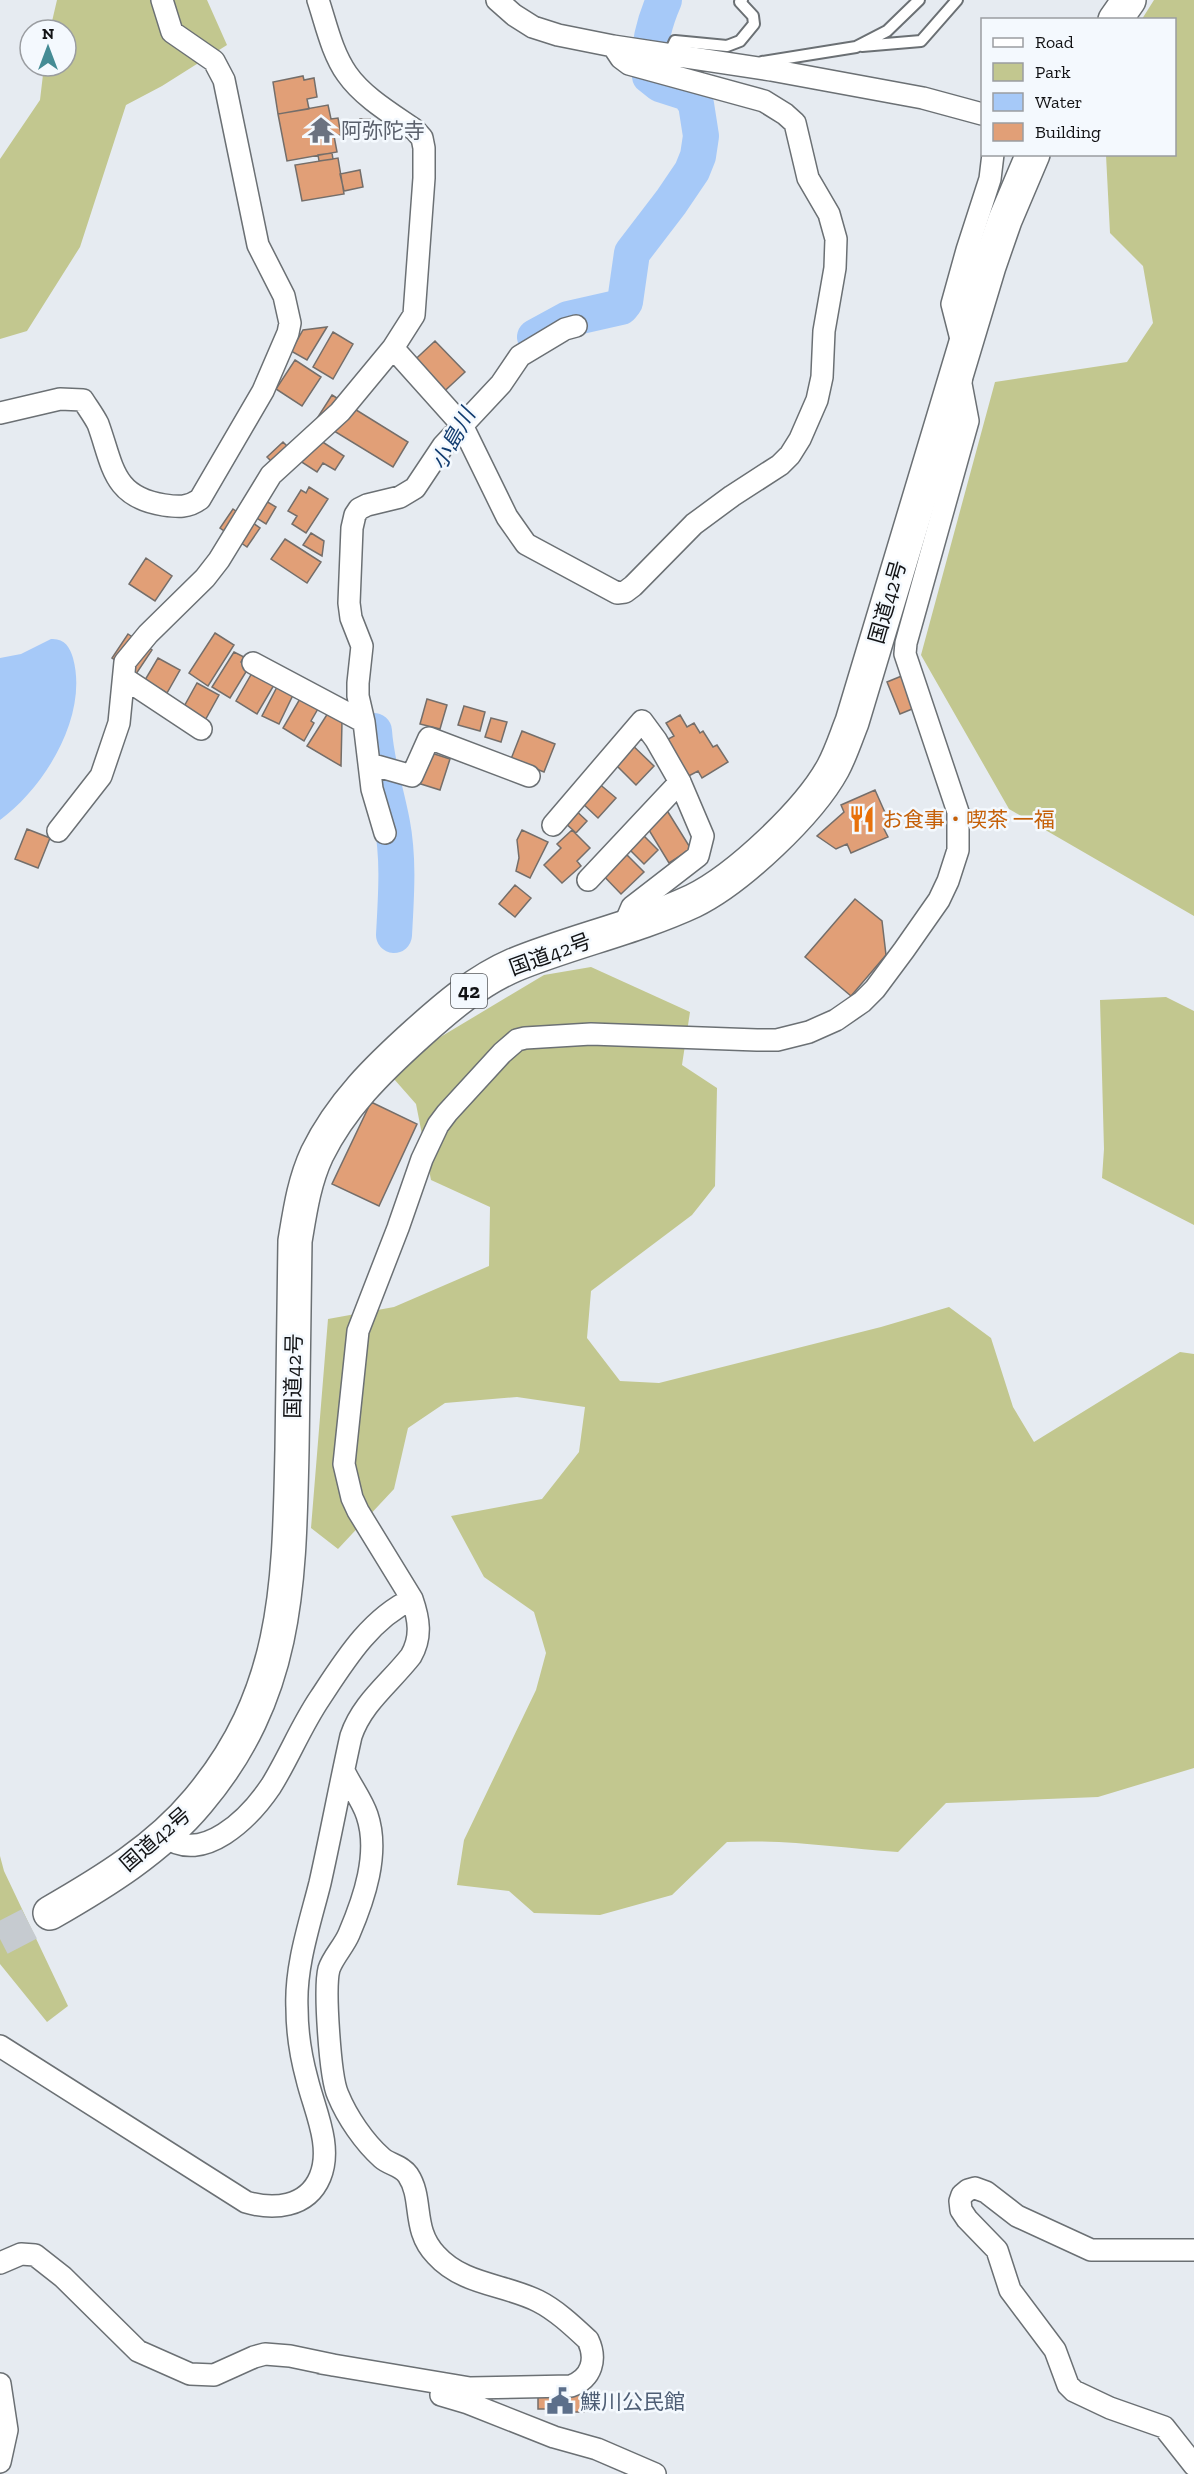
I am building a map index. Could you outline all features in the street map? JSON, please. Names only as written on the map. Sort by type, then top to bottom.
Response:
[{"type":"highway","points":[[1116,18],[1129,0]]},
{"type":"highway","name":"国道42号","points":[[50,1913],[111,1877],[164,1836],[199,1801],[231,1754],[263,1690],[280,1635],[290,1561],[295,1241],[302,1197],[316,1155],[333,1125],[368,1080],[428,1024],[466,993],[513,966],[694,900],[726,880],[768,846],[803,807],[832,769],[858,702],[963,347],[1005,220],[1032,156]]},
{"type":"street","points":[[0,413],[60,399],[83,400],[97,422],[112,471],[123,487],[148,502],[179,507],[191,505],[200,499],[263,391],[288,333],[290,323],[284,296],[258,244],[224,80],[214,61],[172,32],[162,0]]},
{"type":"street","points":[[58,831],[101,776],[119,723],[124,678],[123,666],[131,654],[205,578],[219,560],[271,475],[340,412],[393,348],[414,315],[424,178],[422,138],[416,130],[362,91],[347,74],[328,32],[318,0]]},
{"type":"street","points":[[497,0],[514,15],[533,27],[558,35],[923,98],[981,114]]},
{"type":"street","points":[[1098,18],[1119,0]]},
{"type":"street","points":[[393,348],[462,425],[507,517],[526,544],[617,593],[625,592],[633,586],[694,524],[790,456],[810,416],[822,377],[824,331],[835,268],[836,239],[829,214],[808,178],[795,123],[764,101],[629,64],[621,58],[613,46]]},
{"type":"street","points":[[952,106],[976,120],[981,126]]},
{"type":"street","points":[[0,2046],[246,2202],[271,2208],[293,2203],[303,2197],[320,2176],[323,2152],[320,2121],[303,2062],[297,2019],[299,1971],[356,1721],[364,1708],[403,1666],[417,1646],[418,1624],[412,1599],[352,1498],[344,1464],[358,1331],[422,1159],[438,1125],[511,1045],[525,1038],[591,1034],[777,1040],[794,1037],[823,1026],[862,1002],[875,989],[939,900],[958,850],[958,812],[905,654],[908,628],[968,422],[962,384],[963,347],[952,304],[990,179],[993,156]]},
{"type":"street","points":[[385,833],[372,789],[357,683],[362,646],[351,618],[349,603],[352,528],[355,515],[359,509],[367,505],[400,496],[415,488],[443,446],[501,384],[520,356],[565,329],[576,326]]},
{"type":"street","points":[[253,663],[364,722]]},
{"type":"street","points":[[124,678],[201,729]]},
{"type":"street","points":[[554,825],[642,721],[656,740],[680,782],[704,836],[701,849],[694,861],[632,907],[622,927]]},
{"type":"street","points":[[370,764],[412,776],[429,738],[529,776]]},
{"type":"street","points":[[588,880],[680,782]]},
{"type":"street","points":[[164,1836],[177,1843],[195,1846],[204,1844],[217,1839],[248,1813],[270,1788],[305,1721],[357,1646],[381,1617],[412,1599]]},
{"type":"street","points":[[321,2363],[438,2384],[487,2388],[571,2386],[587,2377],[593,2363],[588,2340],[546,2306],[527,2297],[473,2280],[451,2268],[434,2253],[423,2237],[410,2178],[400,2167],[383,2159],[367,2141],[337,2093],[332,2072],[328,1971],[353,1924],[367,1882],[370,1860],[368,1820],[344,1771]]},
{"type":"street","points":[[1194,2250],[1091,2250],[1017,2216],[986,2192],[975,2188],[968,2190],[962,2195],[960,2201],[961,2210],[967,2219],[997,2250],[1010,2290],[1055,2350],[1068,2385],[1074,2391],[1110,2408],[1164,2427],[1194,2465]]},
{"type":"street","points":[[0,2263],[21,2254],[34,2256],[63,2277],[138,2351],[190,2374],[214,2375],[265,2354],[290,2356],[468,2403],[554,2437],[597,2449],[655,2474]]},
{"type":"street","points":[[0,2384],[7,2430],[0,2462]]},
{"type":"lane","points":[[669,54],[675,41],[727,46],[740,41],[754,24],[753,16],[740,2],[742,0]]},
{"type":"lane","points":[[856,47],[887,31],[919,0]]},
{"type":"lane","points":[[741,65],[856,47],[921,41],[957,0]]},
{"type":"green space","points":[[57,0],[207,0],[227,45],[162,86],[126,105],[80,247],[27,331],[0,339],[0,159],[40,100],[43,78],[78,78],[78,18],[53,18]]},
{"type":"green space","points":[[1154,0],[1194,0],[1194,916],[1009,809],[921,655],[995,382],[1127,362],[1153,323],[1143,266],[1110,233],[1106,156],[1176,156],[1176,18],[1143,18]]},
{"type":"green space","points":[[591,967],[690,1012],[682,1065],[717,1088],[715,1186],[692,1215],[591,1291],[587,1338],[620,1381],[659,1383],[881,1327],[949,1307],[991,1338],[1013,1407],[1034,1442],[1180,1352],[1194,1354],[1194,1768],[1098,1797],[946,1803],[898,1852],[791,1843],[727,1842],[672,1895],[600,1915],[534,1913],[509,1891],[457,1885],[464,1840],[536,1690],[546,1653],[534,1612],[484,1577],[451,1516],[542,1499],[579,1452],[585,1407],[517,1397],[445,1403],[408,1428],[394,1489],[338,1549],[311,1528],[328,1319],[394,1307],[489,1266],[490,1207],[431,1180],[416,1104],[394,1079],[427,1045],[544,975]]},
{"type":"green space","points":[[1166,997],[1194,1011],[1194,1225],[1102,1178],[1104,1149],[1100,1000]]},
{"type":"green space","points":[[0,1856],[4,1871],[68,2006],[47,2022],[0,1964]]},
{"type":"water","points":[[51,639],[60,640],[66,644],[73,658],[76,680],[75,703],[69,726],[47,770],[32,789],[0,820],[0,658],[21,654]]},
{"type":"building","points":[[303,76],[304,80],[314,78],[317,97],[307,99],[309,109],[278,114],[273,82]]},
{"type":"building","points":[[328,105],[331,119],[338,118],[341,135],[334,136],[337,152],[287,161],[278,114]]},
{"type":"building","points":[[360,119],[374,119],[375,131],[360,131]]},
{"type":"building","points":[[332,153],[333,159],[319,161],[318,155]]},
{"type":"building","points":[[338,158],[344,194],[302,201],[295,165]]},
{"type":"building","points":[[360,170],[363,187],[344,191],[340,174]]},
{"type":"building","points":[[327,327],[307,360],[291,351],[303,330]]},
{"type":"building","points":[[333,332],[353,344],[333,379],[313,367]]},
{"type":"building","points":[[435,341],[465,372],[436,399],[406,368]]},
{"type":"building","points":[[295,360],[321,377],[302,406],[276,389]]},
{"type":"building","points":[[332,395],[408,442],[393,467],[316,420]]},
{"type":"building","points":[[312,435],[344,456],[335,470],[323,463],[317,472],[297,459]]},
{"type":"building","points":[[283,442],[297,456],[282,472],[267,457]]},
{"type":"building","points":[[309,487],[328,499],[306,533],[292,524],[297,516],[288,511],[301,490],[306,493]]},
{"type":"building","points":[[249,491],[276,507],[266,524],[239,507]]},
{"type":"building","points":[[233,509],[260,528],[247,547],[220,528]]},
{"type":"building","points":[[311,533],[324,541],[322,556],[303,545]]},
{"type":"building","points":[[285,539],[321,562],[307,583],[271,559]]},
{"type":"building","points":[[146,558],[172,576],[155,601],[129,584]]},
{"type":"building","points":[[215,633],[234,645],[208,686],[189,673]]},
{"type":"building","points":[[128,634],[152,650],[136,674],[112,658]]},
{"type":"building","points":[[234,652],[244,657],[241,662],[249,667],[230,698],[212,687]]},
{"type":"building","points":[[158,658],[180,670],[167,693],[145,680]]},
{"type":"building","points":[[252,673],[274,685],[257,714],[236,701]]},
{"type":"building","points":[[904,675],[917,707],[900,714],[887,682]]},
{"type":"building","points":[[197,683],[219,695],[203,724],[181,712]]},
{"type":"building","points":[[277,687],[293,695],[279,724],[262,716]]},
{"type":"building","points":[[301,697],[319,707],[311,721],[314,723],[304,741],[283,728]]},
{"type":"building","points":[[427,699],[447,705],[440,729],[420,724]]},
{"type":"building","points":[[464,706],[485,712],[480,731],[458,725]]},
{"type":"building","points":[[328,713],[342,721],[341,766],[307,746]]},
{"type":"building","points":[[680,715],[687,727],[694,723],[700,733],[703,731],[713,747],[717,745],[728,762],[702,778],[698,771],[683,779],[661,743],[674,736],[666,723]]},
{"type":"building","points":[[491,718],[507,722],[501,742],[485,737]]},
{"type":"building","points":[[522,731],[555,744],[544,772],[511,759]]},
{"type":"building","points":[[626,739],[654,766],[636,785],[608,757]]},
{"type":"building","points":[[422,750],[450,759],[440,790],[405,779]]},
{"type":"building","points":[[597,782],[616,798],[598,818],[580,801]]},
{"type":"building","name":"お食事・喫茶 一福","points":[[875,790],[891,826],[884,829],[888,837],[851,853],[847,844],[836,849],[817,836],[844,812],[841,805]]},
{"type":"building","points":[[663,804],[691,849],[669,863],[641,817]]},
{"type":"building","points":[[572,807],[587,821],[576,833],[561,819]]},
{"type":"building","points":[[636,828],[658,850],[644,864],[622,842]]},
{"type":"building","points":[[27,829],[50,838],[38,868],[15,859]]},
{"type":"building","points":[[522,830],[548,842],[530,878],[516,871],[519,858],[517,840]]},
{"type":"building","points":[[572,830],[590,848],[577,861],[581,866],[562,883],[544,865],[561,848],[557,844]]},
{"type":"building","points":[[621,849],[644,872],[621,894],[598,870]]},
{"type":"building","points":[[515,885],[531,898],[515,917],[499,904]]},
{"type":"building","points":[[855,899],[882,921],[886,955],[851,996],[805,957]]},
{"type":"building","points":[[371,1102],[417,1124],[379,1206],[332,1184]]},
{"type":"building","name":"鰈川公民館","points":[[538,2390],[577,2390],[584,2403],[584,2412],[569,2412],[569,2409],[538,2409]]},
{"type":"waterway","name":"小島川","points":[[535,337],[568,319],[621,307],[625,302],[632,253],[671,202],[692,171],[698,156],[701,136],[696,104],[688,93],[660,84],[650,76],[652,37],[664,0]]},
{"type":"waterway","name":"小島川","points":[[374,731],[396,851],[394,935]]},
{"type":"tunnel","points":[[0,1939],[50,1913]]},
{"type":"place","name":"阿弥陀寺","points":[[321,130]]},
{"type":"place","name":"お食事・喫茶 一福","points":[[862,819]]},
{"type":"place","name":"鰈川公民館","points":[[560,2401]]}]
